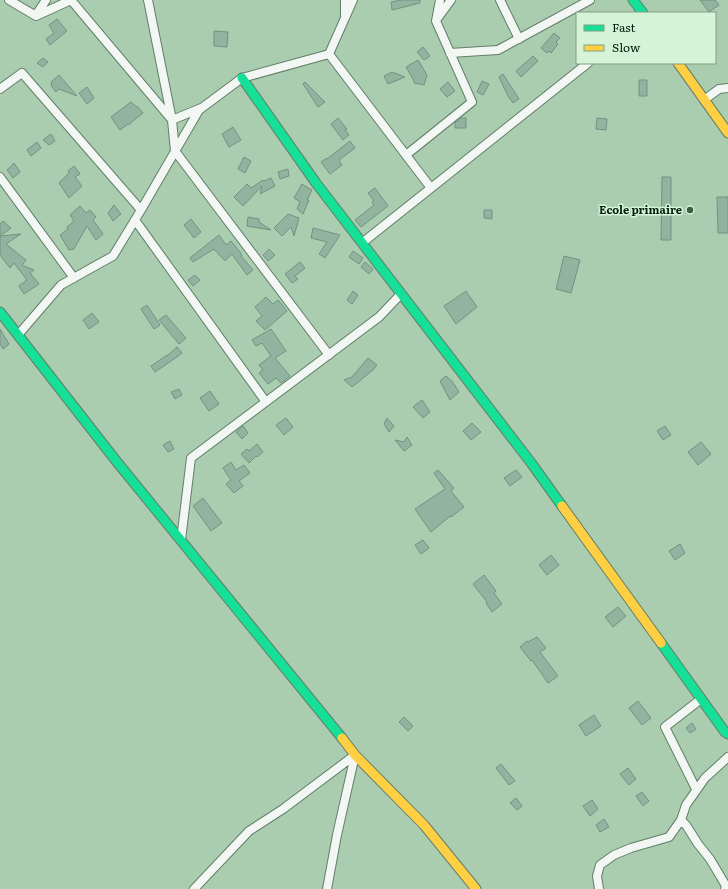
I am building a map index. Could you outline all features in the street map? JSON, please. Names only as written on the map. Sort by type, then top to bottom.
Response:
[{"type":"street","points":[[9,0],[36,16]]},
{"type":"street","points":[[36,16],[46,0]]},
{"type":"street","points":[[36,16],[71,0],[172,120]]},
{"type":"street","points":[[148,0],[172,120],[175,151],[329,355]]},
{"type":"street","points":[[345,0],[345,18]]},
{"type":"street","points":[[329,54],[353,0]]},
{"type":"street","points":[[406,155],[472,102],[436,21],[440,0]]},
{"type":"street","points":[[436,21],[451,0]]},
{"type":"street","points":[[500,0],[519,39]]},
{"type":"street","points":[[450,53],[498,50],[590,0]]},
{"type":"street","points":[[633,0],[642,12]]},
{"type":"street","points":[[18,335],[61,285],[113,256],[199,110],[242,78],[329,54]]},
{"type":"street","points":[[329,54],[431,188]]},
{"type":"street","points":[[362,243],[587,64]]},
{"type":"street","points":[[679,64],[728,133]]},
{"type":"street","points":[[0,89],[22,73],[141,210]]},
{"type":"street","points":[[242,78],[316,183],[532,464],[701,699],[728,734]]},
{"type":"street","points":[[704,100],[719,89],[728,88]]},
{"type":"street","points":[[172,120],[202,108]]},
{"type":"street","points":[[0,177],[74,278]]},
{"type":"street","points":[[135,220],[266,402]]},
{"type":"street","points":[[181,540],[191,458],[379,317],[401,294]]},
{"type":"street","points":[[1,314],[112,456],[355,755],[424,825],[476,889]]},
{"type":"street","points":[[696,789],[665,727],[701,699]]},
{"type":"street","points":[[194,889],[249,830],[283,809],[355,755]]},
{"type":"street","points":[[327,889],[337,835],[355,755]]},
{"type":"street","points":[[598,889],[597,876],[600,865],[614,855],[631,848],[669,837],[681,820],[686,805],[696,789],[705,778],[728,757]]},
{"type":"street","points":[[681,820],[710,859],[726,886],[725,889]]},
{"type":"building","points":[[401,0],[420,0],[420,3],[392,10],[391,2]]},
{"type":"building","points":[[700,0],[715,0],[719,5],[709,12]]},
{"type":"building","points":[[57,19],[67,31],[50,45],[46,39],[54,33],[49,25]]},
{"type":"building","points":[[214,31],[228,32],[227,47],[214,46]]},
{"type":"building","points":[[554,33],[560,38],[556,42],[558,44],[551,53],[549,51],[547,53],[541,48]]},
{"type":"building","points":[[423,47],[430,56],[424,60],[417,52]]},
{"type":"building","points":[[533,56],[538,61],[521,77],[516,71]]},
{"type":"building","points":[[43,58],[48,62],[43,67],[37,63]]},
{"type":"building","points":[[418,60],[427,75],[424,85],[414,83],[406,67]]},
{"type":"building","points":[[392,72],[405,77],[388,84],[384,76]]},
{"type":"building","points":[[503,74],[519,99],[513,103],[499,77]]},
{"type":"building","points":[[59,75],[77,96],[59,89],[56,92],[52,87],[51,82]]},
{"type":"building","points":[[639,80],[647,80],[647,96],[639,96]]},
{"type":"building","points":[[482,81],[489,84],[483,95],[477,92]]},
{"type":"building","points":[[305,82],[325,102],[318,107],[303,84]]},
{"type":"building","points":[[448,82],[455,91],[447,97],[440,89]]},
{"type":"building","points":[[87,87],[94,98],[87,104],[79,93]]},
{"type":"building","points":[[131,102],[143,113],[120,130],[111,117]]},
{"type":"building","points":[[338,118],[347,129],[345,130],[349,135],[343,140],[331,124]]},
{"type":"building","points":[[461,118],[466,118],[466,128],[455,128],[455,123]]},
{"type":"building","points":[[597,118],[607,119],[606,130],[596,129]]},
{"type":"building","points":[[233,127],[241,140],[229,147],[222,134]]},
{"type":"building","points":[[51,134],[55,141],[49,145],[43,140]]},
{"type":"building","points":[[350,141],[355,148],[339,160],[342,165],[330,174],[321,162]]},
{"type":"building","points":[[37,142],[41,148],[31,156],[27,150]]},
{"type":"building","points":[[244,157],[251,161],[245,173],[238,169]]},
{"type":"building","points":[[14,163],[20,172],[13,178],[7,170]]},
{"type":"building","points":[[74,166],[80,174],[75,177],[82,186],[69,198],[59,183]]},
{"type":"building","points":[[288,169],[289,176],[280,179],[278,172]]},
{"type":"building","points":[[662,177],[671,177],[671,240],[661,240]]},
{"type":"building","points":[[271,178],[275,186],[260,194],[262,186],[243,206],[234,197],[247,184],[251,188],[263,180],[264,181]]},
{"type":"building","points":[[302,184],[312,190],[303,214],[297,209],[300,202],[294,198]]},
{"type":"building","points":[[375,188],[388,206],[361,227],[355,220],[374,205],[372,202],[374,201],[368,193]]},
{"type":"building","points":[[717,197],[728,197],[728,233],[718,233]]},
{"type":"building","points":[[114,205],[121,214],[113,221],[108,213]]},
{"type":"building","points":[[80,206],[86,213],[90,210],[96,217],[93,220],[103,234],[96,240],[87,226],[74,249],[69,250],[60,235],[68,229],[67,227],[74,221],[70,215]]},
{"type":"building","points":[[484,210],[492,210],[492,219],[484,218]]},
{"type":"building","points":[[288,214],[299,218],[294,236],[291,227],[282,236],[274,228]]},
{"type":"building","points":[[248,217],[259,219],[259,222],[271,230],[247,226]]},
{"type":"building","points":[[191,219],[201,232],[194,238],[184,225]]},
{"type":"building","points":[[3,221],[11,228],[0,236],[0,224]]},
{"type":"building","points":[[313,228],[340,235],[325,258],[319,254],[327,242],[311,238]]},
{"type":"building","points":[[21,234],[6,244],[26,260],[22,265],[34,270],[30,273],[39,284],[24,294],[19,286],[27,280],[14,263],[10,268],[0,255],[0,236]]},
{"type":"building","points":[[219,235],[226,245],[231,241],[253,270],[247,275],[232,254],[225,261],[214,249],[193,262],[190,258]]},
{"type":"building","points":[[269,249],[275,255],[268,261],[263,255]]},
{"type":"building","points":[[353,251],[363,258],[359,264],[349,257]]},
{"type":"building","points":[[564,256],[580,260],[571,293],[556,289]]},
{"type":"building","points":[[300,262],[305,268],[295,276],[298,279],[292,283],[285,274]]},
{"type":"building","points":[[365,262],[373,269],[369,274],[361,267]]},
{"type":"building","points":[[195,275],[200,280],[193,286],[188,280]]},
{"type":"building","points":[[353,291],[358,295],[352,304],[347,300]]},
{"type":"building","points":[[466,291],[477,307],[456,324],[444,306]]},
{"type":"building","points":[[266,297],[273,304],[278,300],[287,311],[265,330],[256,321],[262,316],[255,307]]},
{"type":"building","points":[[147,305],[160,325],[154,329],[141,309]]},
{"type":"building","points":[[92,313],[99,322],[89,329],[83,320]]},
{"type":"building","points":[[166,315],[186,338],[179,344],[159,320]]},
{"type":"building","points":[[0,329],[9,344],[3,349],[0,344]]},
{"type":"building","points":[[271,329],[286,351],[275,358],[290,376],[281,383],[276,378],[268,384],[259,373],[263,370],[259,365],[271,356],[262,343],[256,346],[252,340]]},
{"type":"building","points":[[177,347],[182,353],[155,372],[151,366],[167,356]]},
{"type":"building","points":[[368,358],[377,365],[352,387],[344,380],[352,377]]},
{"type":"building","points":[[446,376],[452,381],[459,392],[450,400],[440,381]]},
{"type":"building","points":[[179,389],[182,395],[175,399],[171,392]]},
{"type":"building","points":[[210,391],[219,404],[209,411],[200,398]]},
{"type":"building","points":[[422,400],[430,412],[423,418],[413,407]]},
{"type":"building","points":[[286,418],[293,427],[284,435],[276,425]]},
{"type":"building","points":[[387,418],[394,426],[389,432],[384,424]]},
{"type":"building","points":[[472,423],[481,432],[471,440],[463,431]]},
{"type":"building","points":[[243,426],[248,433],[242,439],[236,432]]},
{"type":"building","points":[[665,426],[671,435],[663,440],[657,431]]},
{"type":"building","points":[[407,437],[412,445],[404,451],[395,440],[404,442]]},
{"type":"building","points":[[170,441],[174,449],[168,452],[163,445]]},
{"type":"building","points":[[701,442],[711,454],[698,465],[688,452]]},
{"type":"building","points":[[257,444],[263,452],[249,463],[241,454],[247,449],[249,451]]},
{"type":"building","points":[[231,462],[236,470],[244,465],[250,473],[239,481],[243,486],[234,493],[226,484],[231,480],[223,468]]},
{"type":"building","points":[[438,470],[454,488],[451,491],[464,507],[451,517],[450,516],[431,532],[415,509],[445,489],[434,473]]},
{"type":"building","points":[[516,470],[522,477],[510,486],[504,478]]},
{"type":"building","points":[[203,498],[222,523],[211,531],[193,506]]},
{"type":"building","points":[[423,540],[429,548],[421,554],[415,545]]},
{"type":"building","points":[[680,544],[685,553],[675,560],[669,551]]},
{"type":"building","points":[[551,555],[559,565],[547,575],[539,565]]},
{"type":"building","points":[[484,575],[496,591],[494,593],[502,604],[492,612],[486,603],[487,602],[473,584]]},
{"type":"building","points":[[618,607],[626,616],[613,627],[605,617]]},
{"type":"building","points":[[537,637],[546,648],[540,652],[558,676],[548,683],[532,660],[531,661],[520,647],[527,641],[528,642]]},
{"type":"building","points":[[638,701],[651,718],[642,725],[629,708]]},
{"type":"building","points":[[594,715],[601,726],[586,736],[579,725]]},
{"type":"building","points":[[404,717],[413,726],[408,731],[399,722]]},
{"type":"building","points":[[692,723],[696,729],[690,733],[686,728]]},
{"type":"building","points":[[501,764],[515,781],[509,785],[496,768]]},
{"type":"building","points":[[628,768],[636,779],[629,785],[620,774]]},
{"type":"building","points":[[642,792],[649,801],[643,806],[636,796]]},
{"type":"building","points":[[516,798],[522,806],[517,810],[510,803]]},
{"type":"building","points":[[592,800],[598,809],[590,816],[583,806]]},
{"type":"building","points":[[604,819],[609,827],[600,832],[596,825]]},
{"type":"traffic: fast","points":[[633,0],[642,12]]},
{"type":"traffic: fast","points":[[242,78],[316,183],[532,464],[562,506]]},
{"type":"traffic: fast","points":[[0,312],[117,462],[342,738]]},
{"type":"traffic: fast","points":[[661,643],[725,732],[728,734]]},
{"type":"traffic: slow","points":[[679,64],[728,133]]},
{"type":"traffic: slow","points":[[562,506],[661,643]]},
{"type":"traffic: slow","points":[[342,738],[355,755],[424,825],[476,889]]},
{"type":"place","name":"Ecole primaire","points":[[690,210]]}]
